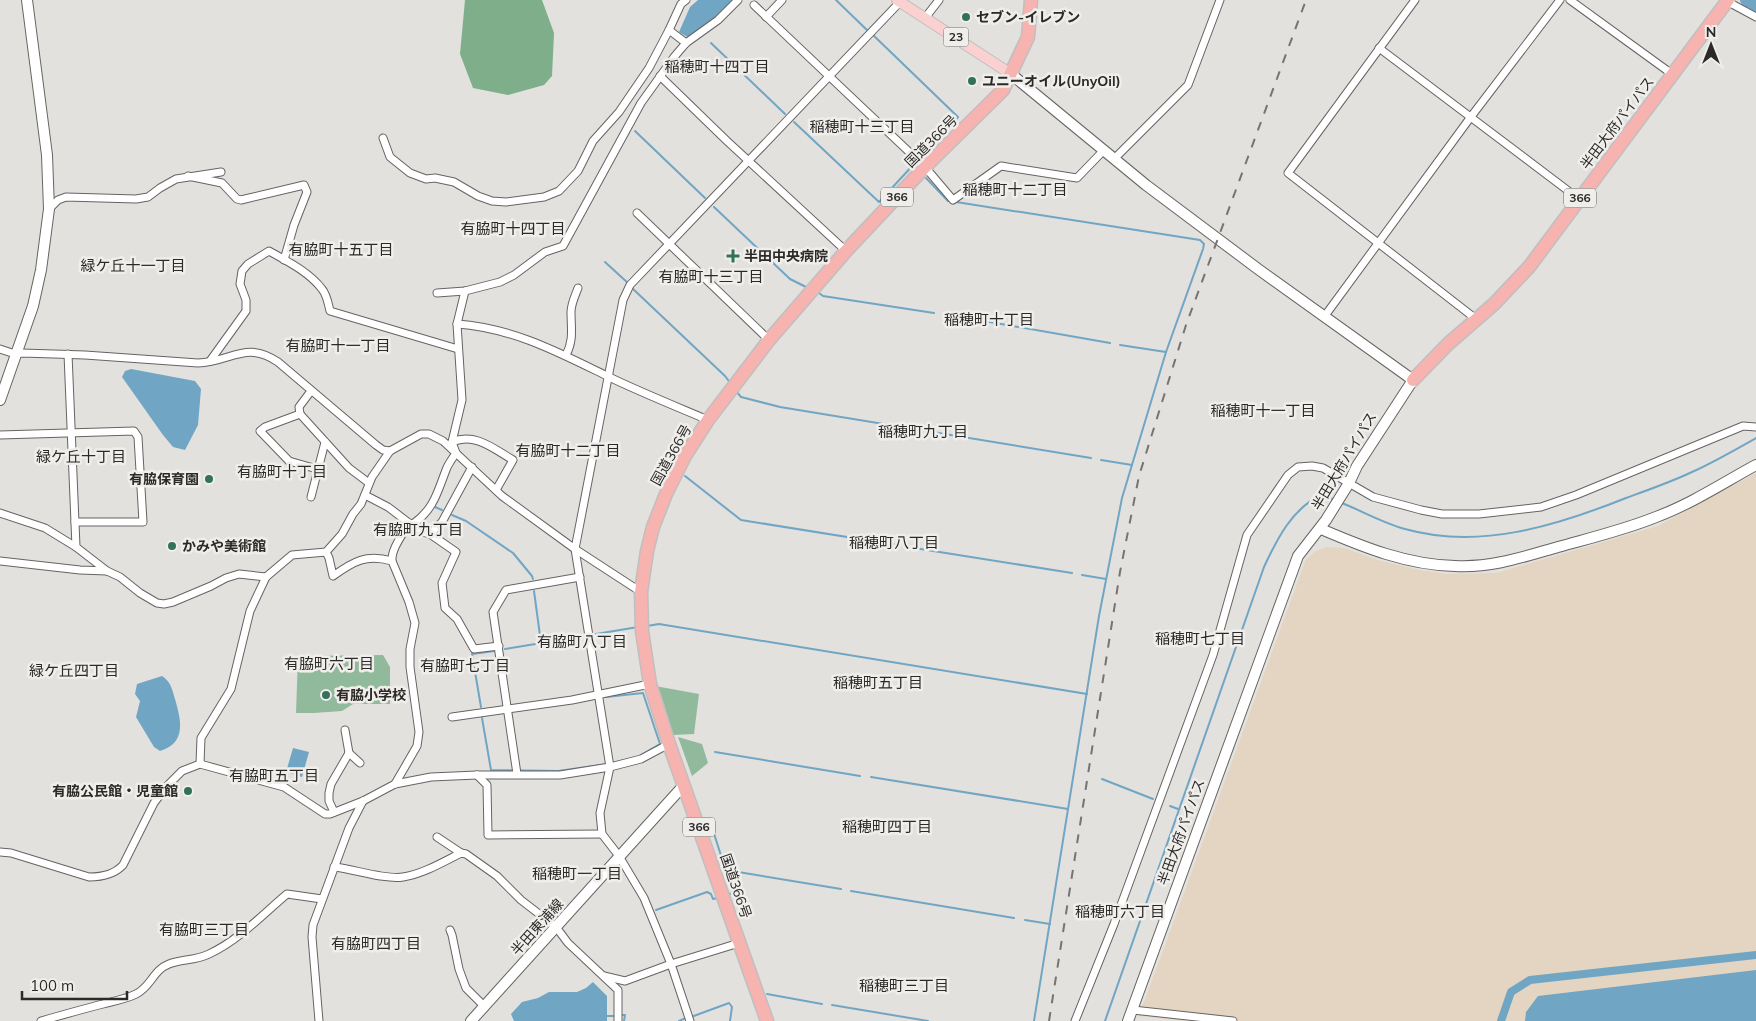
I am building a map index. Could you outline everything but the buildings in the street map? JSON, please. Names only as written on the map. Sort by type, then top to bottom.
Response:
[{"type":"highway","name":"国道366号","points":[[767,1021],[669,744],[650,684],[642,627],[641,592],[648,551],[659,510],[685,456],[708,420],[769,340],[846,251],[925,167],[1003,90],[1028,37],[1031,0]]},
{"type":"highway","name":"半田大府パイパス","points":[[1413,380],[1448,344],[1494,304],[1529,268],[1728,0]]},
{"type":"main road","name":"23","points":[[898,1],[1011,74]]},
{"type":"street","points":[[0,400],[32,306],[41,270],[49,209],[47,156],[27,0]]},
{"type":"street","points":[[383,138],[390,156],[410,173],[426,179],[435,178],[454,182],[478,196],[492,201],[506,202],[544,196],[559,191],[578,171],[593,141],[619,112],[649,68],[670,30],[681,4],[686,0]]},
{"type":"street","points":[[437,293],[465,291],[500,282],[514,275],[545,252],[563,246],[623,134],[660,76],[686,43],[718,20],[738,0]]},
{"type":"street","points":[[766,17],[782,0]]},
{"type":"street","points":[[925,18],[938,0]]},
{"type":"street","points":[[1115,158],[1188,85],[1220,0]]},
{"type":"street","points":[[1415,0],[1288,173],[1476,319]]},
{"type":"street","points":[[1324,317],[1470,118],[1560,0]]},
{"type":"street","points":[[1570,0],[1672,74]]},
{"type":"street","points":[[1728,0],[1756,17]]},
{"type":"street","points":[[690,1021],[671,964],[644,898],[619,856],[602,834],[600,813],[610,767],[575,549],[607,376],[623,300],[630,285],[829,77],[898,1]]},
{"type":"street","points":[[754,5],[925,167],[953,200],[1001,166],[1077,178],[1104,150]]},
{"type":"street","points":[[670,30],[686,43]]},
{"type":"street","points":[[1379,48],[1579,199]]},
{"type":"street","points":[[1011,74],[1146,184],[1324,317],[1413,380]]},
{"type":"street","points":[[660,76],[846,251]]},
{"type":"street","points":[[49,209],[58,200],[66,197],[136,199],[148,197],[176,179],[222,172]]},
{"type":"street","points":[[188,176],[222,183],[236,199],[241,200],[304,185],[307,192],[294,225],[284,260]]},
{"type":"street","points":[[637,212],[769,340]]},
{"type":"street","points":[[210,361],[246,311],[246,300],[240,284],[244,267],[269,251],[321,288],[328,301],[330,311],[458,349]]},
{"type":"street","points":[[566,355],[571,346],[573,325],[571,310],[578,288]]},
{"type":"street","points":[[456,453],[452,442],[462,400],[458,324],[465,291]]},
{"type":"street","points":[[458,324],[494,328],[547,347],[607,376],[708,420]]},
{"type":"street","points":[[0,349],[15,354],[68,354],[198,362],[246,352],[259,352],[278,362],[383,450],[390,451]]},
{"type":"street","points":[[68,354],[76,547]]},
{"type":"street","name":"半田大府パイパス","points":[[1128,1021],[1298,556],[1324,524],[1348,485],[1357,466],[1413,380]]},
{"type":"street","points":[[311,391],[299,407],[300,414],[349,468],[369,484]]},
{"type":"street","points":[[300,414],[272,424],[260,431],[290,461],[317,469]]},
{"type":"street","points":[[1075,1021],[1114,924],[1212,655],[1247,535],[1288,475],[1298,467],[1323,468],[1348,485],[1373,497],[1442,514],[1479,514],[1541,507],[1576,495],[1743,426],[1756,427]]},
{"type":"street","points":[[0,435],[134,431],[138,437],[143,522],[75,522]]},
{"type":"street","points":[[200,764],[201,738],[231,688],[248,620],[266,578],[292,554],[326,552],[342,534],[361,504],[369,484],[390,451],[408,440],[425,434],[443,442],[496,490],[575,549],[641,592]]},
{"type":"street","points":[[452,442],[460,439],[480,440],[513,460],[496,490]]},
{"type":"street","points":[[311,497],[325,442]]},
{"type":"street","points":[[395,784],[417,746],[419,732],[410,667],[410,648],[415,623],[409,602],[391,558],[397,544],[411,524],[432,505],[446,468],[456,453]]},
{"type":"street","points":[[1324,524],[1365,548],[1399,558],[1454,566],[1489,566],[1514,561],[1656,517],[1692,500],[1756,465]]},
{"type":"street","points":[[430,534],[442,522],[472,467]]},
{"type":"street","points":[[365,495],[388,507],[422,532],[430,534],[456,552],[442,583],[445,608],[457,619],[474,649],[499,646]]},
{"type":"street","points":[[0,513],[45,528],[76,547],[107,571],[120,577],[151,600],[164,604],[239,574],[266,578]]},
{"type":"street","points":[[326,552],[333,576],[357,561],[370,557],[392,561]]},
{"type":"street","points":[[0,561],[107,571]]},
{"type":"street","points":[[516,771],[494,612],[506,590],[580,577]]},
{"type":"street","points":[[452,717],[599,695],[650,684]]},
{"type":"street","points":[[334,812],[329,801],[329,793],[331,784],[348,752],[345,730]]},
{"type":"street","points":[[0,852],[11,853],[89,876],[111,874],[123,865],[154,803],[166,786],[182,771],[200,764],[284,787],[325,814],[363,801],[395,784],[431,777],[516,771],[560,775],[610,767],[641,759],[669,744]]},
{"type":"street","points":[[348,752],[360,763]]},
{"type":"street","points":[[477,775],[487,785],[488,834],[602,834]]},
{"type":"street","name":"半田東浦線","points":[[471,1021],[684,785]]},
{"type":"street","points":[[320,1021],[312,937],[314,925],[349,828],[363,801]]},
{"type":"street","points":[[437,838],[473,859],[497,876],[521,900],[556,927],[568,943],[618,990],[618,1021]]},
{"type":"street","points":[[334,867],[387,877],[403,877],[420,872],[461,853]]},
{"type":"street","points":[[41,1021],[135,995],[148,986],[153,976],[168,964],[182,960],[193,960],[232,941],[287,894],[322,899]]},
{"type":"street","points":[[450,930],[459,969],[466,988],[485,1007]]},
{"type":"street","points":[[603,976],[625,981],[671,964],[739,943]]},
{"type":"street","points":[[1132,1010],[1233,1021]]},
{"type":"shaded area","points":[[1756,473],[1756,1021],[1183,1021],[1139,1016],[1306,559],[1316,551],[1326,547],[1344,548],[1381,561],[1420,570],[1447,574],[1496,573],[1658,526]]},
{"type":"green space","points":[[465,0],[542,0],[554,33],[552,76],[544,85],[508,95],[473,88],[460,54]]},
{"type":"green space","points":[[383,655],[390,667],[390,704],[353,704],[342,711],[296,713],[298,656]]},
{"type":"green space","points":[[655,686],[699,694],[694,734],[673,735]]},
{"type":"green space","points":[[678,737],[702,744],[708,763],[692,776]]},
{"type":"water","points":[[698,0],[732,0],[713,19],[689,38],[679,32],[690,7]]},
{"type":"water","points":[[131,369],[195,381],[201,389],[198,425],[185,450],[173,447],[122,377],[125,371]]},
{"type":"water","points":[[162,676],[172,689],[179,715],[180,730],[175,742],[160,751],[154,747],[136,717],[140,701],[135,694],[137,684]]},
{"type":"water","points":[[293,748],[309,752],[302,777],[286,772]]},
{"type":"water","points":[[1756,970],[1756,1021],[1525,1021],[1526,1012],[1538,996]]},
{"type":"water","points":[[593,982],[607,996],[607,1021],[514,1021],[511,1014],[522,1002],[538,998],[549,992],[577,992]]},
{"type":"waterway","points":[[836,0],[868,31]]},
{"type":"waterway","points":[[1746,0],[1756,7]]},
{"type":"waterway","points":[[872,34],[958,117],[922,156]]},
{"type":"waterway","points":[[711,43],[785,114]]},
{"type":"waterway","points":[[794,122],[879,202],[914,164]]},
{"type":"waterway","points":[[635,131],[705,198]]},
{"type":"waterway","points":[[926,178],[948,201],[951,201]]},
{"type":"waterway","points":[[956,202],[1200,240],[1204,244],[1166,352],[1122,498],[1099,616],[1034,1021]]},
{"type":"waterway","points":[[714,207],[790,279],[806,287]]},
{"type":"waterway","points":[[605,262],[629,284]]},
{"type":"waterway","points":[[632,288],[725,376],[731,384]]},
{"type":"waterway","points":[[819,293],[823,296],[934,313]]},
{"type":"waterway","points":[[944,314],[1110,343]]},
{"type":"waterway","points":[[1120,345],[1166,352]]},
{"type":"waterway","points":[[736,391],[741,397],[780,407],[1091,458]]},
{"type":"waterway","points":[[1342,503],[1405,529],[1433,535],[1461,537],[1517,532],[1572,518],[1668,483],[1756,438]]},
{"type":"waterway","points":[[1101,460],[1132,465]]},
{"type":"waterway","points":[[685,476],[741,520],[897,545]]},
{"type":"waterway","points":[[1105,1021],[1264,567],[1280,535],[1303,507],[1322,495],[1335,500]]},
{"type":"waterway","points":[[435,507],[442,510]]},
{"type":"waterway","points":[[452,515],[466,521],[513,553],[533,579]]},
{"type":"waterway","points":[[908,547],[1072,573]]},
{"type":"waterway","points":[[1082,575],[1106,579]]},
{"type":"waterway","points":[[534,591],[541,643]]},
{"type":"waterway","points":[[647,626],[659,624],[1087,694]]},
{"type":"waterway","points":[[596,634],[638,627]]},
{"type":"waterway","points":[[505,649],[584,636]]},
{"type":"waterway","points":[[481,707],[472,654],[494,651]]},
{"type":"waterway","points":[[606,697],[643,693],[660,744],[643,754]]},
{"type":"waterway","points":[[482,718],[491,770],[558,771],[608,764]]},
{"type":"waterway","points":[[715,752],[860,776]]},
{"type":"waterway","points":[[612,763],[625,760]]},
{"type":"waterway","points":[[871,777],[1068,809]]},
{"type":"waterway","points":[[1102,779],[1153,799]]},
{"type":"waterway","points":[[1170,806],[1178,809]]},
{"type":"waterway","points":[[709,818],[733,893],[730,894]]},
{"type":"waterway","points":[[726,870],[841,889]]},
{"type":"waterway","points":[[851,891],[1014,918]]},
{"type":"waterway","points":[[656,910],[707,892],[711,894],[713,899],[717,898]]},
{"type":"waterway","points":[[1025,920],[1050,924]]},
{"type":"waterway","points":[[1501,1021],[1511,992],[1530,980],[1756,955]]},
{"type":"waterway","points":[[767,994],[822,1004]]},
{"type":"waterway","points":[[691,1017],[729,1003],[732,1007],[730,1021]]},
{"type":"waterway","points":[[832,1005],[928,1021]]},
{"type":"waterway","points":[[620,1015],[625,1015],[624,1021]]},
{"type":"waterway","points":[[605,1016],[616,1016]]},
{"type":"waterway","points":[[679,1021],[686,1018]]},
{"type":"railway","points":[[1049,1021],[1120,572],[1139,476],[1186,325],[1306,0]]},
{"type":"place","name":"セブン-イレブン","points":[[966,17]]},
{"type":"place","name":"ユニーオイル(UnyOil)","points":[[972,81]]},
{"type":"place","name":"半田中央病院","points":[[733,256]]},
{"type":"place","name":"有脇保育園","points":[[209,479]]},
{"type":"place","name":"かみや美術館","points":[[172,546]]},
{"type":"place","name":"有脇小学校","points":[[326,695]]},
{"type":"place","name":"有脇公民館・児童館","points":[[188,791]]},
{"type":"district","name":"稲穂町十四丁目","points":[[717,67]]},
{"type":"district","name":"稲穂町十三丁目","points":[[862,127]]},
{"type":"district","name":"稲穂町十二丁目","points":[[1015,190]]},
{"type":"district","name":"有脇町十四丁目","points":[[513,229]]},
{"type":"district","name":"有脇町十五丁目","points":[[341,250]]},
{"type":"district","name":"緑ケ丘十一丁目","points":[[133,266]]},
{"type":"district","name":"有脇町十三丁目","points":[[711,277]]},
{"type":"district","name":"稲穂町十丁目","points":[[989,320]]},
{"type":"district","name":"有脇町十一丁目","points":[[338,346]]},
{"type":"district","name":"稲穂町十一丁目","points":[[1263,411]]},
{"type":"district","name":"稲穂町九丁目","points":[[923,432]]},
{"type":"district","name":"有脇町十二丁目","points":[[568,451]]},
{"type":"district","name":"緑ケ丘十丁目","points":[[81,457]]},
{"type":"district","name":"有脇町十丁目","points":[[282,472]]},
{"type":"district","name":"有脇町九丁目","points":[[418,530]]},
{"type":"district","name":"稲穂町八丁目","points":[[894,543]]},
{"type":"district","name":"稲穂町七丁目","points":[[1200,639]]},
{"type":"district","name":"有脇町八丁目","points":[[582,642]]},
{"type":"district","name":"有脇町六丁目","points":[[329,664]]},
{"type":"district","name":"有脇町七丁目","points":[[465,666]]},
{"type":"district","name":"緑ケ丘四丁目","points":[[74,671]]},
{"type":"district","name":"稲穂町五丁目","points":[[878,683]]},
{"type":"district","name":"有脇町五丁目","points":[[274,776]]},
{"type":"district","name":"稲穂町四丁目","points":[[887,827]]},
{"type":"district","name":"稲穂町一丁目","points":[[577,874]]},
{"type":"district","name":"稲穂町六丁目","points":[[1120,912]]},
{"type":"district","name":"有脇町三丁目","points":[[204,930]]},
{"type":"district","name":"有脇町四丁目","points":[[376,944]]},
{"type":"district","name":"稲穂町三丁目","points":[[904,986]]}]
